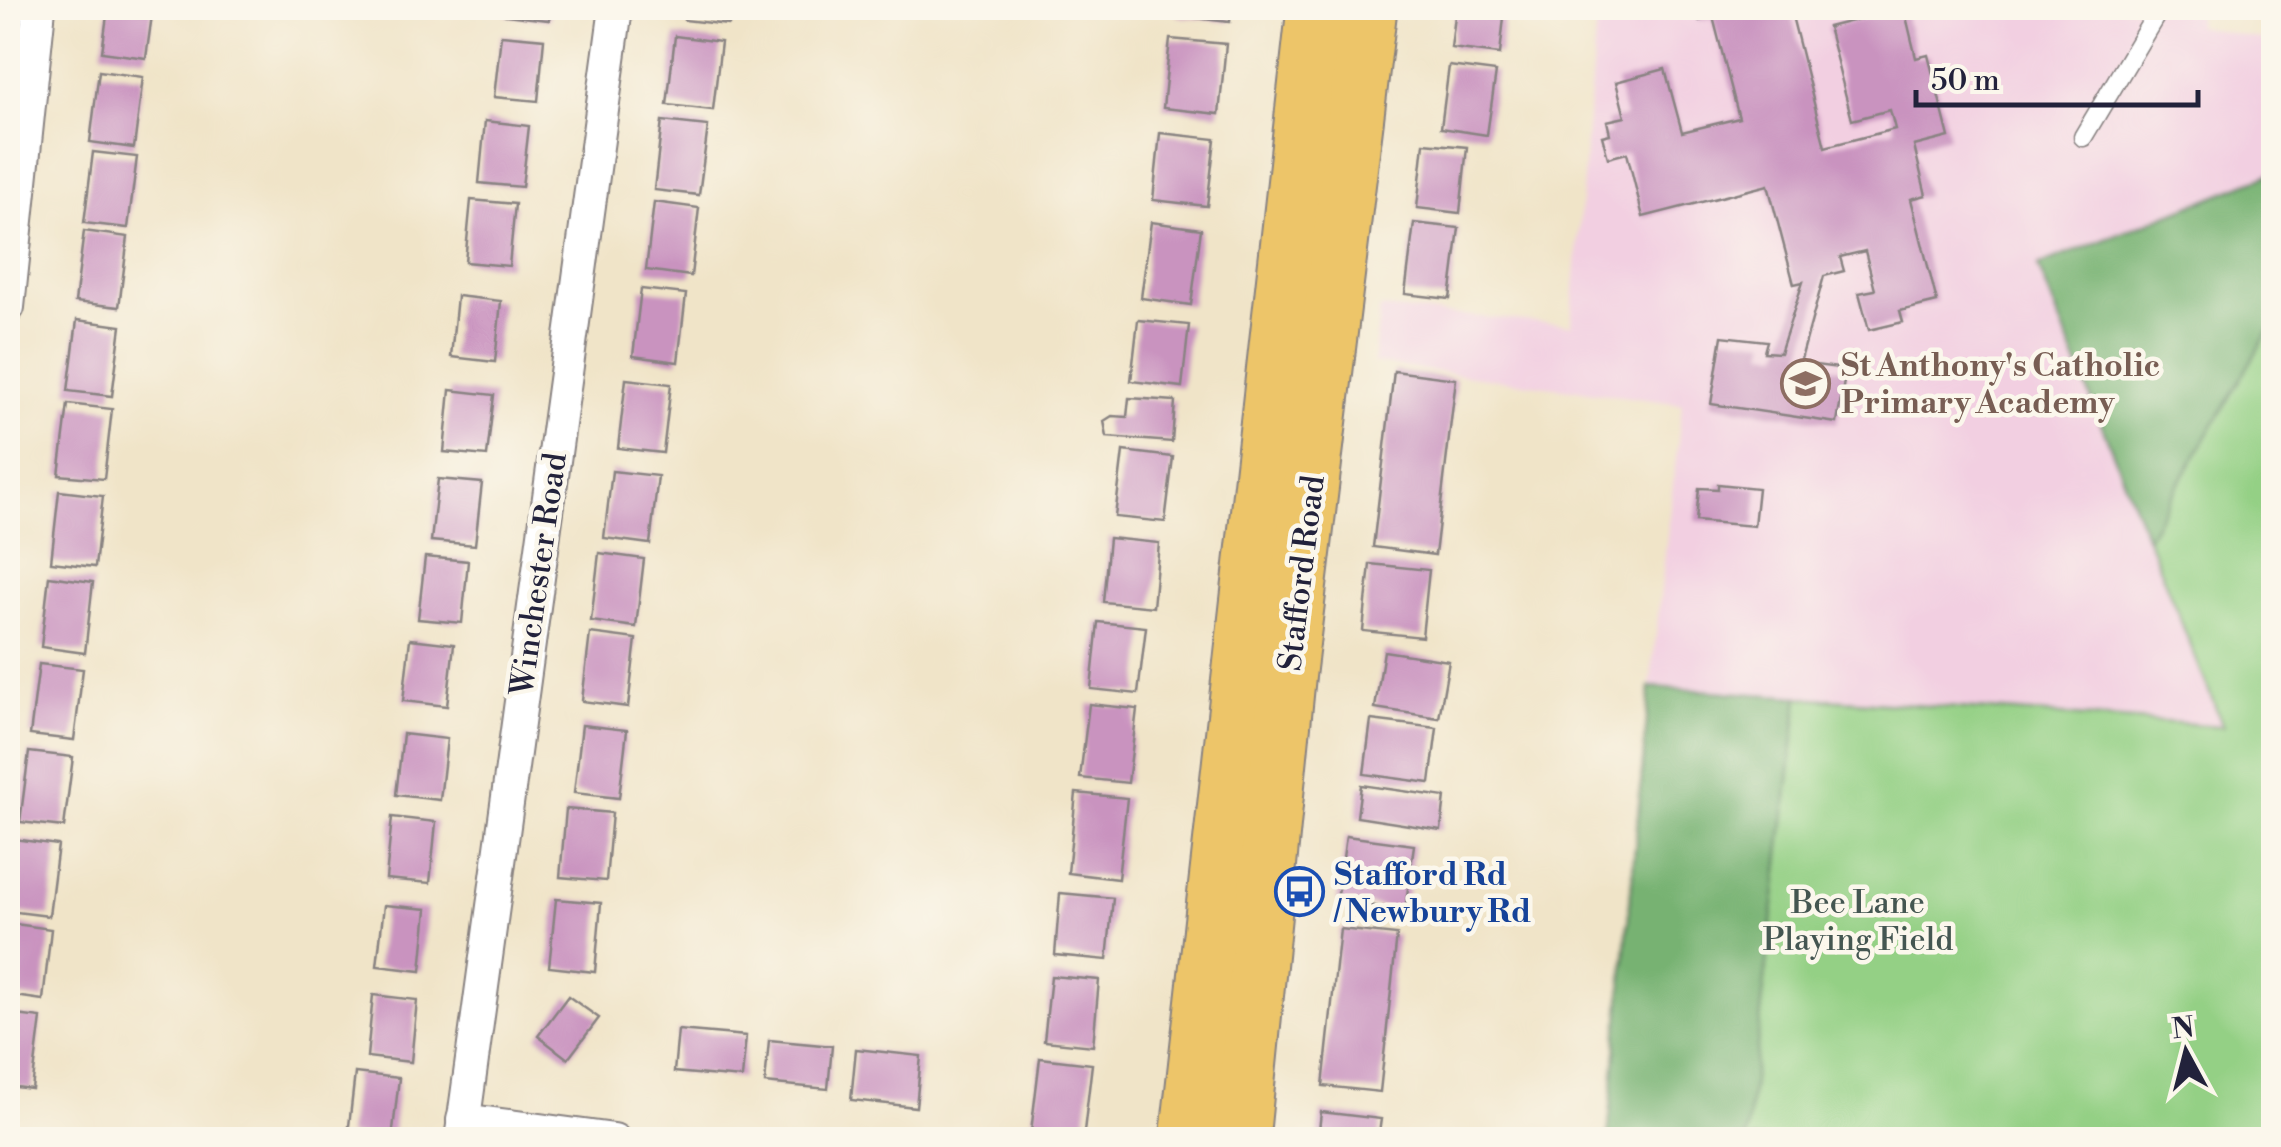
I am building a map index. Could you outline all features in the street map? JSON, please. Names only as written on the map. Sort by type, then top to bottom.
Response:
[{"type":"highway","name":"Stafford Road","points":[[1188,1140],[1315,8]]},
{"type":"highway","name":"Stafford Road","points":[[1241,1140],[1288,680],[1369,8]]},
{"type":"street","points":[[8,306],[39,8]]},
{"type":"street","name":"Winchester Road","points":[[462,1130],[616,8]]},
{"type":"street","points":[[462,1130],[614,1140]]},
{"type":"lane","points":[[2083,137],[2160,8]]},
{"type":"shaded area","name":"St Anthony's Catholic Primary Academy","points":[[1597,8],[2199,8],[2197,26],[2273,42],[2273,173],[2038,266],[2223,726],[1650,687],[1682,404],[1373,363],[1380,308],[1571,325]]},
{"type":"green space","name":"Bee Lane Playing Field","points":[[2273,173],[2273,1139],[1608,1140],[1650,687],[2223,726],[2038,266]]},
{"type":"green space","points":[[2273,173],[2273,324],[2147,538],[2038,266]]},
{"type":"green space","points":[[1650,687],[1799,697],[1746,1139],[1608,1139]]},
{"type":"building","points":[[108,8],[153,8],[146,58],[102,52]]},
{"type":"building","points":[[506,8],[551,8],[549,20],[505,15]]},
{"type":"building","points":[[685,8],[731,8],[729,25],[684,20]]},
{"type":"building","points":[[1178,8],[1231,8],[1230,22],[1177,16]]},
{"type":"building","points":[[1456,8],[1505,8],[1500,54],[1451,48]]},
{"type":"building","points":[[1696,8],[1790,8],[1825,147],[1895,129],[1890,110],[1852,120],[1828,27],[1904,8],[1916,58],[1928,55],[1949,137],[1914,146],[1926,195],[1911,199],[1937,302],[1900,311],[1903,322],[1869,330],[1859,293],[1875,290],[1865,251],[1840,257],[1844,271],[1824,276],[1800,363],[1846,369],[1837,423],[1711,404],[1722,336],[1767,341],[1764,352],[1780,353],[1803,282],[1794,284],[1768,185],[1643,217],[1627,153],[1608,158],[1602,136],[1610,134],[1607,121],[1625,117],[1616,82],[1665,69],[1682,132],[1739,118],[1713,17],[1699,21]]},
{"type":"building","points":[[501,35],[544,39],[538,101],[494,97]]},
{"type":"building","points":[[675,36],[721,42],[713,110],[667,105]]},
{"type":"building","points":[[1170,39],[1226,44],[1219,114],[1163,108]]},
{"type":"building","points":[[1449,66],[1496,72],[1487,135],[1441,128]]},
{"type":"building","points":[[99,71],[143,77],[134,148],[90,142]]},
{"type":"building","points":[[485,121],[529,126],[522,187],[479,183]]},
{"type":"building","points":[[662,121],[708,126],[699,195],[654,190]]},
{"type":"building","points":[[1160,133],[1215,139],[1207,206],[1153,200]]},
{"type":"building","points":[[1424,143],[1467,147],[1460,213],[1417,208]]},
{"type":"building","points":[[93,152],[137,157],[128,228],[84,223]]},
{"type":"building","points":[[471,200],[515,204],[509,266],[465,262]]},
{"type":"building","points":[[654,202],[699,208],[691,276],[646,270]]},
{"type":"building","points":[[1151,222],[1201,229],[1191,305],[1141,298]]},
{"type":"building","points":[[1414,223],[1459,228],[1450,299],[1405,294]]},
{"type":"building","points":[[84,231],[128,237],[119,307],[75,302]]},
{"type":"building","points":[[641,289],[686,294],[678,362],[633,356]]},
{"type":"building","points":[[457,296],[501,301],[495,362],[451,357]]},
{"type":"building","points":[[77,320],[121,326],[112,396],[68,391]]},
{"type":"building","points":[[1138,320],[1189,325],[1182,387],[1131,381]]},
{"type":"building","points":[[1394,371],[1456,379],[1435,555],[1373,547]]},
{"type":"building","points":[[626,379],[671,384],[663,453],[618,448]]},
{"type":"building","points":[[450,390],[494,395],[487,456],[444,452]]},
{"type":"building","points":[[1129,398],[1175,401],[1172,442],[1107,437],[1104,421],[1112,416],[1127,417]]},
{"type":"building","points":[[68,404],[112,409],[104,479],[59,475]]},
{"type":"building","points":[[1123,451],[1173,457],[1165,522],[1115,517]]},
{"type":"building","points":[[612,471],[658,476],[650,544],[604,538]]},
{"type":"building","points":[[438,479],[482,483],[475,545],[431,541]]},
{"type":"building","points":[[1718,484],[1758,488],[1754,526],[1696,521],[1699,488],[1718,489]]},
{"type":"building","points":[[59,491],[103,496],[95,567],[51,562]]},
{"type":"building","points":[[1109,538],[1159,543],[1153,607],[1103,602]]},
{"type":"building","points":[[599,553],[644,559],[636,627],[591,621]]},
{"type":"building","points":[[425,557],[468,561],[462,623],[418,619]]},
{"type":"building","points":[[1370,564],[1429,570],[1422,637],[1363,631]]},
{"type":"building","points":[[49,576],[93,582],[85,653],[41,647]]},
{"type":"building","points":[[1098,622],[1146,627],[1138,694],[1091,689]]},
{"type":"building","points":[[590,633],[636,639],[628,707],[582,701]]},
{"type":"building","points":[[410,639],[454,644],[447,706],[403,701]]},
{"type":"building","points":[[1384,651],[1449,661],[1439,718],[1375,708]]},
{"type":"building","points":[[39,664],[83,669],[74,740],[30,735]]},
{"type":"building","points":[[1089,704],[1137,709],[1128,783],[1080,778]]},
{"type":"building","points":[[1371,720],[1437,728],[1430,783],[1364,774]]},
{"type":"building","points":[[582,725],[627,730],[619,798],[574,793]]},
{"type":"building","points":[[403,734],[447,739],[440,800],[396,795]]},
{"type":"building","points":[[29,752],[73,757],[64,827],[20,822]]},
{"type":"building","points":[[1361,785],[1445,797],[1441,830],[1357,817]]},
{"type":"building","points":[[1076,793],[1127,798],[1118,879],[1068,873]]},
{"type":"building","points":[[566,809],[612,813],[606,881],[560,877]]},
{"type":"building","points":[[392,817],[436,822],[430,883],[386,879]]},
{"type":"building","points":[[1346,836],[1414,845],[1405,910],[1337,901]]},
{"type":"building","points":[[14,839],[58,845],[49,916],[8,911]]},
{"type":"building","points":[[1060,893],[1113,898],[1107,960],[1055,955]]},
{"type":"building","points":[[556,899],[601,903],[595,972],[549,967]]},
{"type":"building","points":[[384,905],[427,909],[421,971],[377,966]]},
{"type":"building","points":[[8,923],[51,929],[43,1000],[8,995]]},
{"type":"building","points":[[1340,929],[1397,935],[1380,1092],[1323,1086]]},
{"type":"building","points":[[1051,976],[1099,980],[1093,1046],[1044,1041]]},
{"type":"building","points":[[373,995],[417,1000],[411,1062],[367,1057]]},
{"type":"building","points":[[568,996],[599,1018],[568,1059],[538,1036]]},
{"type":"building","points":[[8,1014],[41,1018],[32,1089],[8,1086]]},
{"type":"building","points":[[678,1030],[746,1036],[742,1078],[674,1072]]},
{"type":"building","points":[[769,1040],[832,1046],[828,1089],[765,1083]]},
{"type":"building","points":[[856,1049],[921,1056],[916,1107],[851,1100]]},
{"type":"building","points":[[1040,1058],[1092,1064],[1083,1140],[1030,1140]]},
{"type":"building","points":[[355,1073],[399,1078],[392,1139],[348,1135]]},
{"type":"building","points":[[1321,1112],[1381,1119],[1378,1140],[1318,1140]]},
{"type":"place","name":"St Anthony's Catholic Primary Academy","points":[[1806,383]]},
{"type":"place","name":"Stafford Rd / Newbury Rd","points":[[1299,892]]}]
